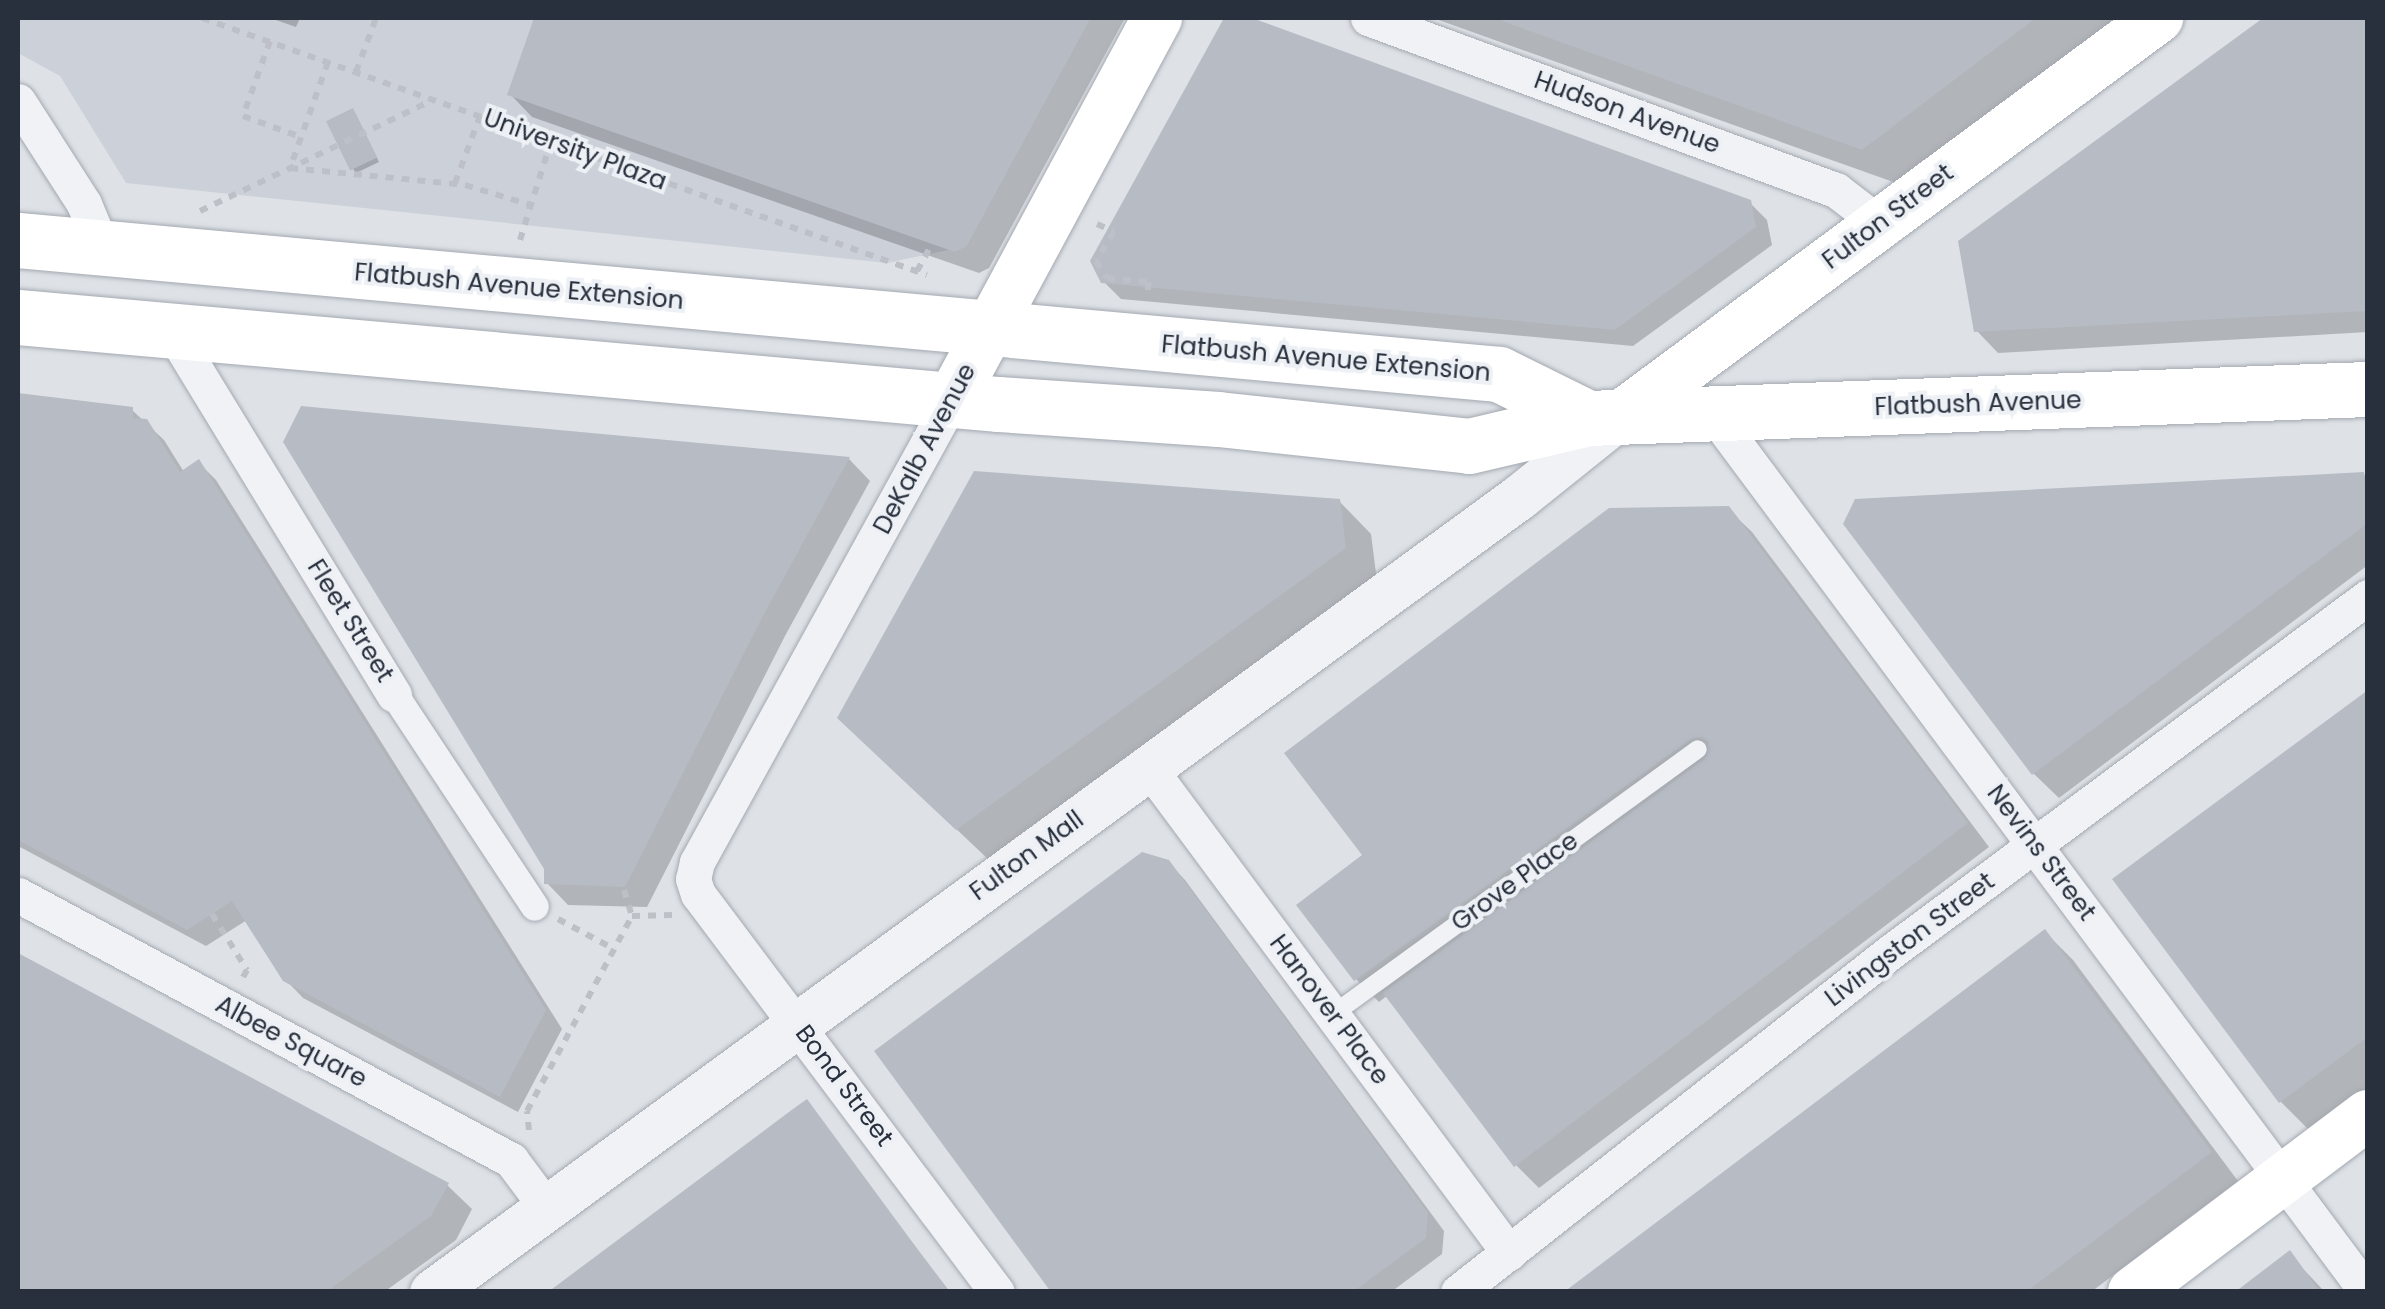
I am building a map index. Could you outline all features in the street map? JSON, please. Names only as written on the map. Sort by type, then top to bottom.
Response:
[{"type":"main road","name":"DeKalb Avenue","points":[[952,400],[1157,18]]},
{"type":"main road","name":"Fulton Street","points":[[1604,418],[2158,18]]},
{"type":"main road","name":"Flatbush Avenue Extension","points":[[18,240],[1500,374],[1604,418]]},
{"type":"main road","points":[[18,317],[952,400],[1218,419],[1468,446],[1604,418]]},
{"type":"main road","name":"Flatbush Avenue","points":[[1604,418],[2368,388]]},
{"type":"main road","points":[[2133,1292],[2368,1115]]},
{"type":"street","name":"Hudson Avenue","points":[[1368,18],[1836,190],[1879,223]]},
{"type":"street","points":[[18,101],[84,204],[102,247]]},
{"type":"street","name":"Fleet Street","points":[[172,331],[394,694],[535,907]]},
{"type":"street","name":"DeKalb Avenue","points":[[693,879],[698,862],[952,400]]},
{"type":"street","name":"Nevins Street","points":[[1714,415],[2367,1292]]},
{"type":"street","name":"Fulton Mall","points":[[432,1292],[1519,497],[1604,418]]},
{"type":"street","name":"Livingston Street","points":[[1458,1292],[1889,953],[2368,597]]},
{"type":"street","name":"Hanover Place","points":[[1148,768],[1509,1253]]},
{"type":"street","name":"Bond Street","points":[[693,879],[698,894],[997,1292]]},
{"type":"street","name":"Albee Square","points":[[18,895],[511,1160],[547,1208]]},
{"type":"lane","name":"Grove Place","points":[[1332,1015],[1698,749]]},
{"type":"path","name":"University Plaza","points":[[202,18],[932,277]]},
{"type":"path","points":[[356,72],[376,18]]},
{"type":"path","points":[[270,41],[243,116],[301,137]]},
{"type":"path","points":[[290,168],[328,62]]},
{"type":"path","points":[[200,210],[434,100]]},
{"type":"path","points":[[454,184],[480,116]]},
{"type":"path","points":[[520,241],[551,141]]},
{"type":"path","points":[[290,168],[454,184],[531,205]]},
{"type":"path","points":[[1097,224],[1114,232],[1096,261],[1104,266],[1106,278],[1149,282],[1147,296]]},
{"type":"path","points":[[916,271],[932,244]]},
{"type":"path","points":[[632,916],[673,916],[693,879]]},
{"type":"path","points":[[533,1139],[527,1110],[632,916],[624,890]]},
{"type":"path","points":[[535,907],[614,949]]},
{"type":"path","points":[[212,914],[247,970],[242,980]]},
{"type":"shaded area","points":[[18,18],[1091,18],[967,246],[887,263],[126,183],[60,76],[18,53]]},
{"type":"building","points":[[534,18],[1091,18],[967,246],[955,252],[507,95]]},
{"type":"building","points":[[1224,18],[1252,18],[1751,200],[1756,227],[1615,330],[1101,283],[1090,261]]},
{"type":"building","points":[[2036,18],[1862,150],[1502,21]]},
{"type":"building","points":[[2263,18],[2368,18],[2368,311],[1974,332],[1958,241]]},
{"type":"building","points":[[353,108],[377,157],[350,171],[326,121]]},
{"type":"building","points":[[18,393],[133,407],[133,418],[147,419],[180,472],[199,459],[546,1010],[500,1097],[283,981],[232,901],[187,930],[18,840]]},
{"type":"building","points":[[301,406],[850,457],[764,614],[625,887],[544,884],[544,869],[283,442]]},
{"type":"building","points":[[974,471],[1340,499],[1346,548],[956,830],[837,718]]},
{"type":"building","points":[[2364,472],[2368,523],[2032,775],[1843,524],[1855,499]]},
{"type":"building","points":[[1729,506],[1968,823],[1514,1167],[1383,993],[1705,759],[1709,742],[1702,737],[1691,739],[1354,981],[1296,905],[1362,855],[1284,753],[1609,508]]},
{"type":"building","points":[[2368,690],[2368,1037],[2279,1103],[2112,879]]},
{"type":"building","points":[[1142,852],[1169,860],[1428,1213],[1426,1238],[1353,1292],[1051,1292],[874,1051]]},
{"type":"building","points":[[2045,929],[2212,1152],[2026,1292],[1564,1292]]},
{"type":"building","points":[[18,953],[449,1183],[431,1216],[326,1292],[18,1292]]},
{"type":"building","points":[[807,1099],[949,1292],[548,1292],[793,1109]]},
{"type":"building","points":[[2290,1250],[2320,1292],[2235,1292]]}]
